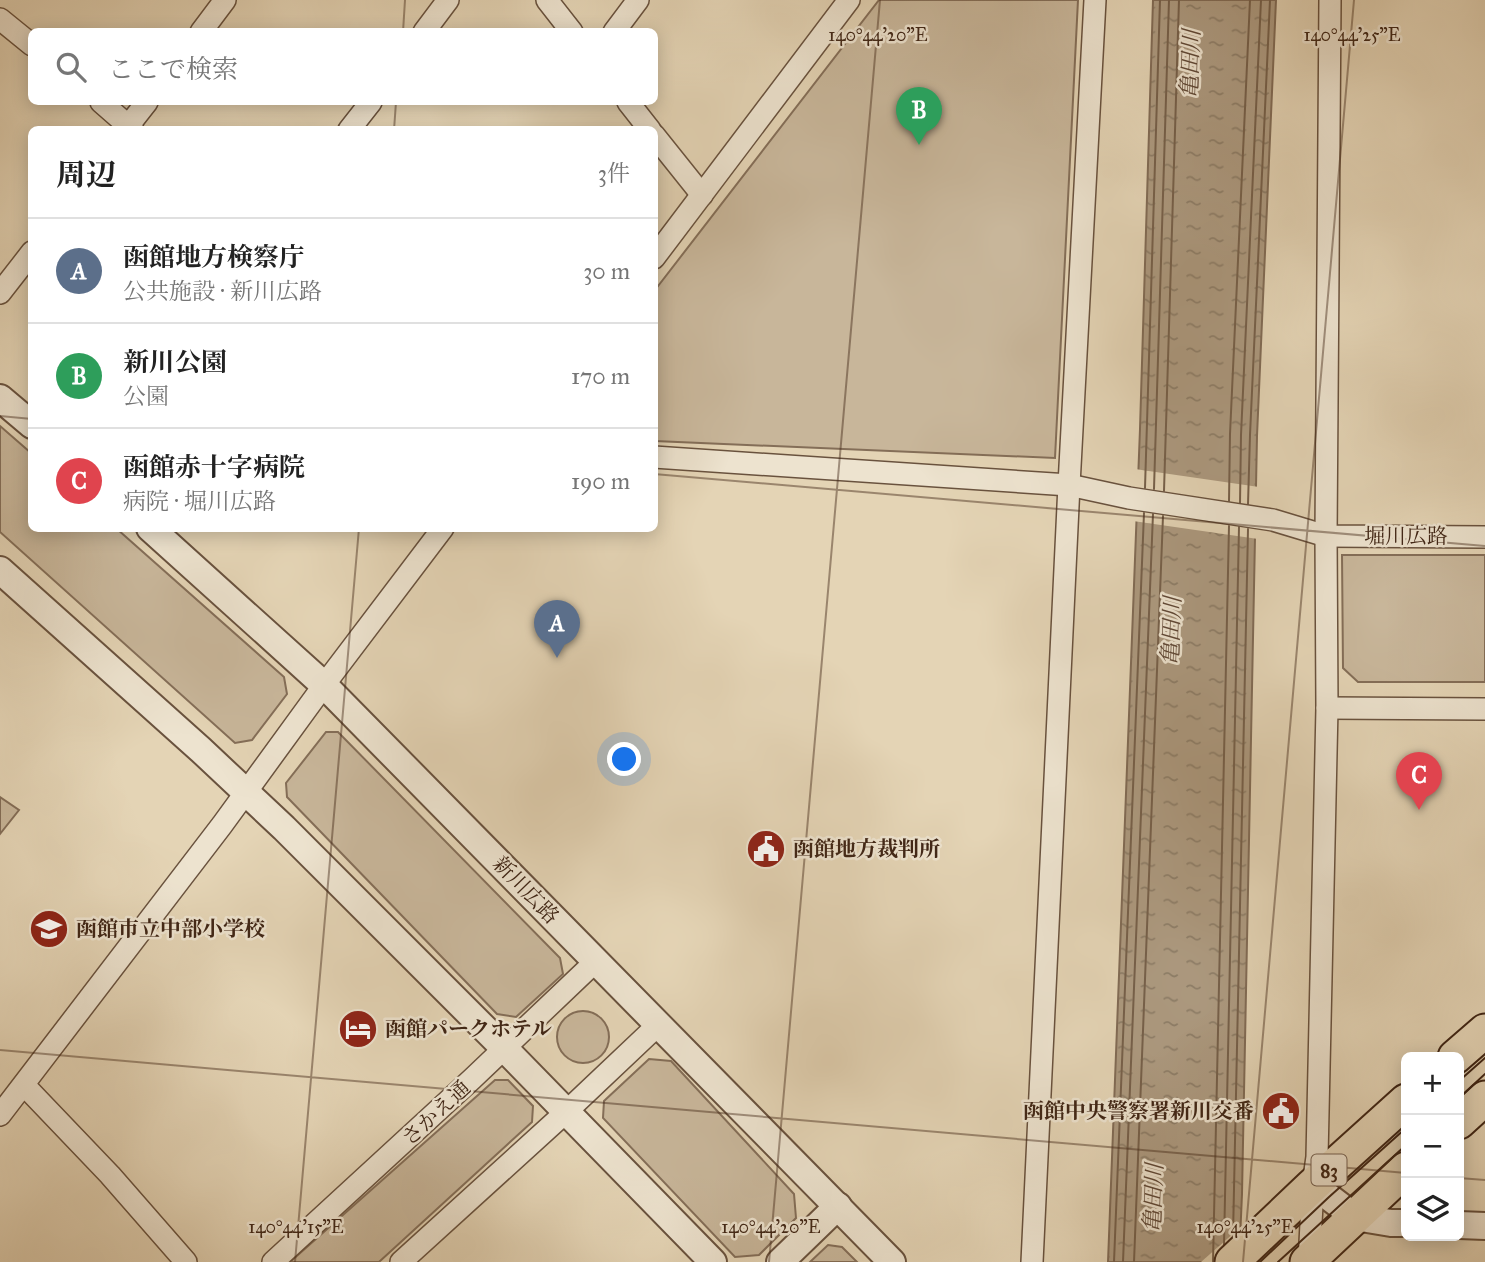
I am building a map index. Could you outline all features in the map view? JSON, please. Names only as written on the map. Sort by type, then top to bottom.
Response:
[{"type":"main road","points":[[1461,1052],[1485,1031]]},
{"type":"main road","points":[[1464,1117],[1485,1098]]},
{"type":"main road","name":"83","points":[[1243,1252],[1401,1106]]},
{"type":"main road","name":"83","points":[[1308,1261],[1401,1175]]},
{"type":"street","points":[[204,28],[225,0]]},
{"type":"street","points":[[427,28],[448,0]]},
{"type":"street","points":[[547,0],[569,28]]},
{"type":"street","points":[[617,28],[638,0]]},
{"type":"street","points":[[658,253],[849,0]]},
{"type":"street","points":[[1032,1262],[1095,0]]},
{"type":"street","points":[[1308,1261],[1317,1157],[1327,708],[1330,0]]},
{"type":"street","points":[[0,19],[28,42]]},
{"type":"street","points":[[104,105],[127,126]]},
{"type":"street","points":[[130,126],[145,105]]},
{"type":"street","points":[[352,126],[369,105]]},
{"type":"street","points":[[630,105],[647,126]]},
{"type":"street","points":[[658,140],[702,195]]},
{"type":"street","points":[[0,293],[28,257]]},
{"type":"street","points":[[0,398],[28,422]]},
{"type":"street","name":"堀川広路","points":[[658,457],[1069,485],[1129,498],[1273,520],[1326,536],[1485,537]]},
{"type":"street","name":"新川広路","points":[[154,532],[324,685],[892,1262]]},
{"type":"street","points":[[0,1115],[440,532]]},
{"type":"street","points":[[0,570],[284,828],[713,1262]]},
{"type":"street","points":[[1327,708],[1485,709]]},
{"type":"street","name":"さかえ通","points":[[273,1262],[596,961]]},
{"type":"street","points":[[401,1262],[659,1024]]},
{"type":"street","points":[[24,1085],[110,1175],[186,1262]]},
{"type":"street","points":[[1313,1185],[1355,1217],[1401,1223]]},
{"type":"street","points":[[780,1262],[838,1206]]},
{"type":"street","points":[[1464,1225],[1485,1226]]},
{"type":"shaded area","points":[[879,0],[1078,0],[1055,458],[658,441],[658,286]]},
{"type":"shaded area","points":[[0,426],[28,450],[28,532],[120,532],[284,677],[287,694],[252,740],[235,743],[0,532]]},
{"type":"shaded area","points":[[1342,555],[1485,555],[1485,682],[1358,682],[1343,668]]},
{"type":"shaded area","points":[[326,732],[338,732],[560,958],[563,974],[516,1017],[497,1014],[287,797],[286,783]]},
{"type":"shaded area","points":[[0,797],[19,810],[0,834]]},
{"type":"shaded area","points":[[583,1011],[602,1018],[609,1037],[602,1056],[583,1063],[564,1056],[557,1037],[564,1018]]},
{"type":"shaded area","points":[[649,1059],[671,1061],[794,1194],[796,1218],[759,1255],[735,1257],[603,1118],[604,1101]]},
{"type":"shaded area","points":[[495,1080],[508,1080],[533,1106],[532,1122],[379,1262],[290,1262]]},
{"type":"shaded area","points":[[828,1245],[842,1247],[857,1262],[810,1262]]},
{"type":"water","name":"亀田川","points":[[1153,0],[1276,0],[1257,436],[1239,1262],[1108,1262],[1140,429]]},
{"type":"pier","points":[[1135,469],[1259,487],[1258,539],[1133,521]]},
{"type":"pier","points":[[1244,1224],[1242,1262],[1201,1262]]},
{"type":"tram line","points":[[1464,1077],[1485,1058]]},
{"type":"tram line","points":[[1464,1093],[1485,1074]]},
{"type":"tram line","points":[[1260,1262],[1401,1132]]},
{"type":"tram line","points":[[1278,1262],[1401,1150]]},
{"type":"place","name":"新川公園","points":[[919,145]]},
{"type":"place","name":"函館地方検察庁","points":[[557,658]]},
{"type":"place","name":"函館赤十字病院","points":[[1419,810]]},
{"type":"place","name":"函館地方裁判所","points":[[766,849]]},
{"type":"place","name":"函館市立中部小学校","points":[[49,929]]},
{"type":"place","name":"函館パークホテル","points":[[358,1029]]},
{"type":"place","name":"函館中央警察署新川交番","points":[[1281,1111]]}]
